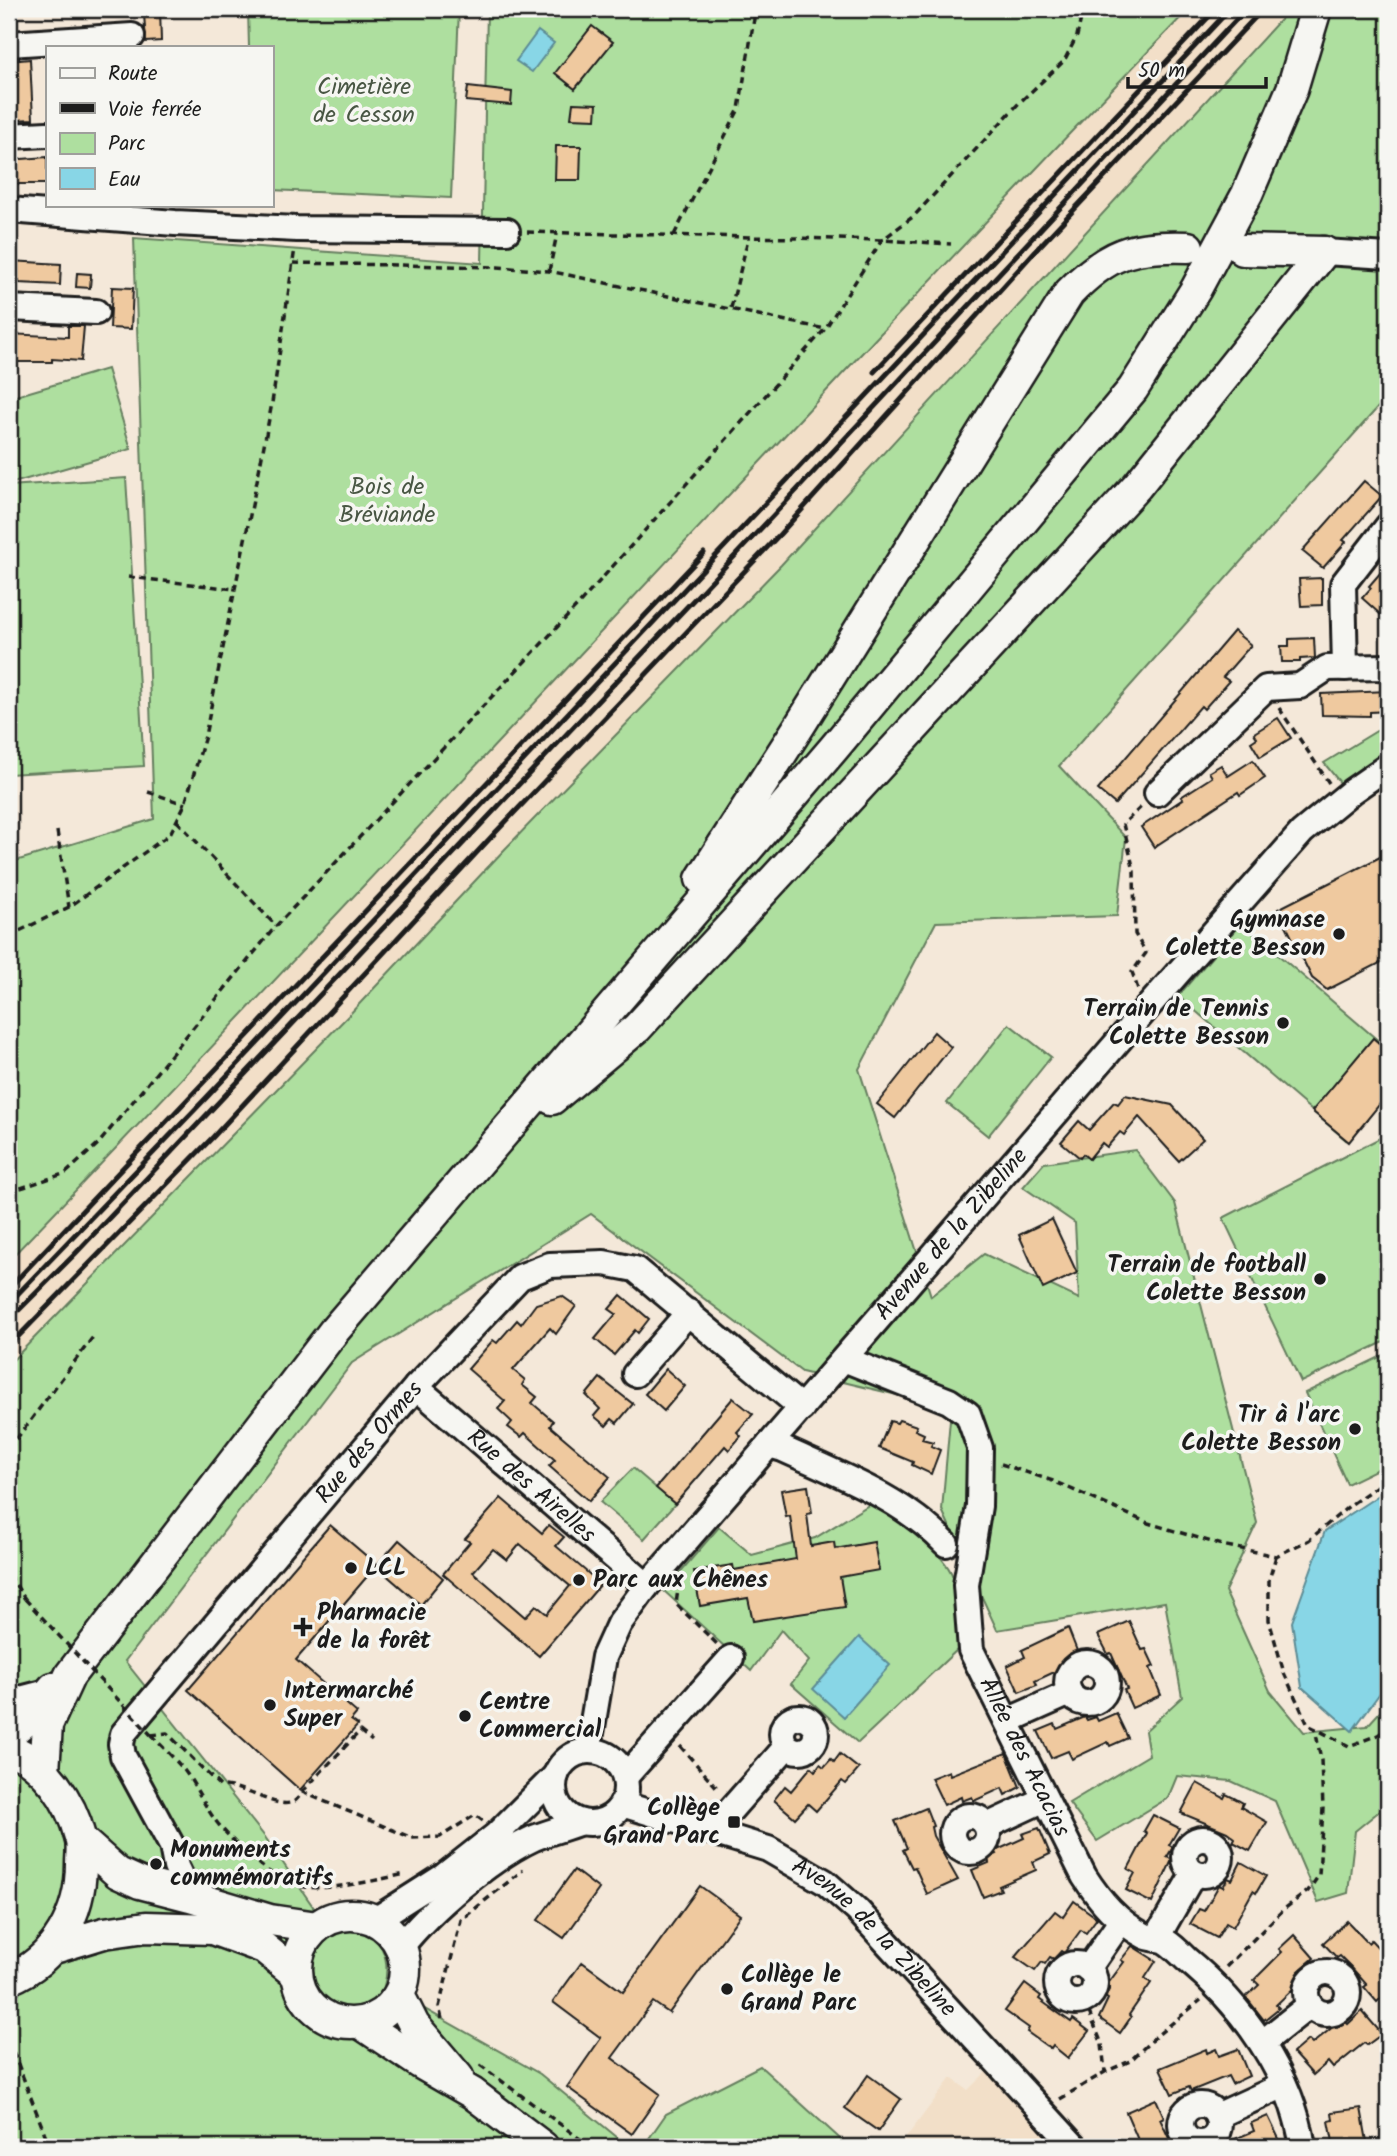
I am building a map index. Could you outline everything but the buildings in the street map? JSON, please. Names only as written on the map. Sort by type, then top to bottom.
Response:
[{"type":"main road","points":[[9,1734],[28,1718],[59,1684],[334,1331],[834,748],[1133,389],[1196,289],[1247,194],[1292,89],[1316,9]]},
{"type":"main road","points":[[640,974],[800,725],[1069,293],[1089,272],[1108,259],[1126,252],[1148,247],[1188,247]]},
{"type":"main road","points":[[1243,250],[1324,252]]},
{"type":"main road","points":[[484,1156],[637,1028],[1137,486],[1324,252]]},
{"type":"main road","points":[[44,1772],[47,1725],[59,1684]]},
{"type":"main road","points":[[9,1750],[44,1772],[68,1802],[81,1840],[81,1881],[72,1919],[51,1950],[21,1974],[9,1979]]},
{"type":"main road","points":[[81,1840],[118,1873],[140,1884],[270,1920],[317,1927]]},
{"type":"main road","points":[[360,2023],[382,2013],[395,2000],[403,1983],[401,1947],[390,1931],[375,1920],[361,1915],[345,1915],[330,1919],[317,1927],[305,1940],[298,1957],[297,1975],[302,1993],[313,2008],[328,2018],[360,2023],[420,2063],[472,2093],[543,2147]]},
{"type":"main road","points":[[51,1950],[104,1933],[146,1927],[212,1929],[264,1948],[297,1975]]},
{"type":"main road","points":[[395,2000],[403,2003],[414,2025],[472,2093]]},
{"type":"street","points":[[9,44],[132,36]]},
{"type":"street","points":[[9,136],[46,134]]},
{"type":"street","points":[[9,210],[298,229],[507,231]]},
{"type":"street","points":[[1324,252],[1388,257]]},
{"type":"street","points":[[9,308],[96,312]]},
{"type":"street","points":[[1345,668],[1343,584],[1388,526]]},
{"type":"street","points":[[1157,793],[1266,688],[1300,686],[1327,668],[1388,667]]},
{"type":"street","name":"Avenue de la Zibeline","points":[[588,1751],[604,1657],[619,1624],[646,1587],[1302,832],[1333,806],[1386,773]]},
{"type":"street","name":"Rue des Ormes","points":[[190,1896],[176,1867],[172,1846],[123,1756],[123,1734],[416,1387],[520,1277],[550,1265],[604,1263],[635,1269],[802,1408]]},
{"type":"street","points":[[635,1374],[689,1312]]},
{"type":"street","name":"Allée des Acacias","points":[[844,1359],[948,1401],[968,1414],[980,1448],[979,1506],[966,1585],[971,1650],[1095,1894],[1121,1921],[1147,1937],[1165,1941],[1214,1984],[1262,2043],[1284,2085],[1306,2145]]},
{"type":"street","name":"Rue des Airelles","points":[[416,1387],[646,1587]]},
{"type":"street","points":[[769,1445],[876,1491],[930,1527],[946,1544]]},
{"type":"street","points":[[625,1777],[731,1658]]},
{"type":"street","points":[[9,1699],[20,1699],[59,1684]]},
{"type":"street","points":[[1007,1721],[1070,1693]]},
{"type":"street","points":[[712,1831],[786,1748]]},
{"type":"street","points":[[375,1920],[444,1876],[496,1835],[556,1775],[568,1758],[579,1752],[602,1753],[620,1766],[626,1786],[622,1804],[607,1820],[596,1823],[581,1822],[535,1838],[509,1853],[451,1896],[418,1926],[401,1947]]},
{"type":"street","points":[[556,1775],[557,1803],[564,1813],[581,1822]]},
{"type":"street","points":[[987,1826],[1045,1799]]},
{"type":"street","name":"Avenue de la Zibeline","points":[[622,1804],[768,1849],[825,1882],[857,1910],[1075,2147]]},
{"type":"street","points":[[1156,1939],[1194,1873]]},
{"type":"street","points":[[1084,2000],[1066,1999],[1059,1989],[1058,1977],[1071,1965],[1088,1969],[1121,1921]]},
{"type":"street","points":[[1262,2043],[1310,2005]]},
{"type":"street","points":[[1217,2116],[1284,2085]]},
{"type":"path","points":[[674,236],[738,109],[754,19],[752,9]]},
{"type":"path","points":[[9,1192],[66,1173],[99,1143],[276,926],[579,604],[825,329],[882,240],[914,216],[1018,103],[1064,61],[1077,36],[1083,9]]},
{"type":"path","points":[[9,936],[68,907],[170,834],[185,804],[205,736],[272,403],[298,229]]},
{"type":"path","points":[[507,231],[951,244]]},
{"type":"path","points":[[549,271],[557,234]]},
{"type":"path","points":[[731,309],[748,239]]},
{"type":"path","points":[[293,263],[498,267],[549,271],[825,329]]},
{"type":"path","points":[[128,577],[235,589]]},
{"type":"path","points":[[1266,688],[1331,787]]},
{"type":"path","points":[[148,792],[185,804]]},
{"type":"path","points":[[1139,994],[1132,972],[1146,953],[1135,933],[1134,871],[1123,824],[1157,793]]},
{"type":"path","points":[[177,821],[276,926]]},
{"type":"path","points":[[57,831],[68,907]]},
{"type":"path","points":[[9,1449],[93,1337]]},
{"type":"path","points":[[980,1458],[1053,1481],[1149,1523],[1222,1545],[1276,1556],[1309,1540],[1388,1478]]},
{"type":"path","points":[[1276,1556],[1269,1580],[1269,1620],[1284,1673],[1308,1725],[1349,1746],[1378,1735],[1388,1728]]},
{"type":"path","points":[[680,1574],[677,1604],[731,1658]]},
{"type":"path","points":[[9,1575],[25,1599],[184,1770],[218,1824],[250,1856],[278,1877],[299,1886],[371,1881],[406,1874]]},
{"type":"path","points":[[1043,2112],[1062,2097],[1130,2061],[1214,1984],[1284,1909],[1308,1891],[1319,1875],[1323,1808],[1321,1760],[1315,1728]]},
{"type":"path","points":[[151,1735],[167,1733],[220,1786],[233,1786],[279,1803],[289,1803],[302,1792],[360,1731],[372,1741]]},
{"type":"path","points":[[302,1792],[412,1838],[440,1837],[475,1815],[484,1822]]},
{"type":"path","points":[[474,1829],[493,1815]]},
{"type":"path","points":[[445,2030],[439,2007],[461,1920]]},
{"type":"path","points":[[1084,2000],[1102,2043],[1105,2072]]},
{"type":"path","points":[[9,2041],[50,2147]]},
{"type":"path","points":[[477,2063],[591,2147]]},
{"type":"shaded area","points":[[1189,9],[1290,9],[781,565],[9,1364],[9,1260],[965,241]]},
{"type":"shaded area","points":[[986,2072],[1059,2147],[899,2147],[951,2078],[968,2090]]},
{"type":"green space","name":"Cimetière de Cesson","points":[[248,9],[459,9],[451,198],[273,190],[273,46],[249,46]]},
{"type":"green space","name":"Bois de Bréviande","points":[[487,9],[1189,9],[9,1260],[9,863],[154,819],[134,238],[482,263]]},
{"type":"green space","points":[[1290,9],[1388,9],[1388,396],[1059,766],[1126,838],[1117,916],[936,922],[859,1069],[931,1296],[984,1254],[1079,1299],[1075,1223],[1023,1187],[1044,1163],[1135,1150],[1175,1203],[1257,1523],[1225,1591],[1270,1691],[1304,1732],[1367,1726],[1388,1703],[1388,1804],[1355,1831],[1348,1893],[1318,1902],[1275,1801],[1231,1781],[1177,1776],[1168,1798],[1097,1841],[1069,1803],[1149,1755],[1145,1731],[1182,1697],[1165,1602],[997,1630],[942,1510],[951,1408],[802,1372],[591,1214],[352,1363],[125,1661],[265,1837],[330,1931],[356,1928],[375,1939],[386,1959],[384,1986],[540,2074],[629,2147],[9,2147],[9,1364],[781,565]]},
{"type":"green space","points":[[107,369],[131,449],[13,483],[9,470],[9,398]]},
{"type":"green space","points":[[126,478],[144,766],[9,774],[9,486]]},
{"type":"green space","points":[[1388,724],[1388,757],[1346,790],[1324,763]]},
{"type":"green space","name":"Terrain de Tennis Colette Besson","points":[[1241,923],[1388,1049],[1388,1091],[1346,1140],[1178,996]]},
{"type":"green space","points":[[1009,1024],[1051,1057],[988,1136],[947,1103]]},
{"type":"green space","name":"Terrain de football Colette Besson","points":[[1388,1134],[1388,1340],[1301,1382],[1223,1218]]},
{"type":"green space","name":"Tir à l'arc Colette Besson","points":[[1388,1353],[1388,1464],[1347,1484],[1305,1393]]},
{"type":"green space","points":[[633,1468],[675,1504],[644,1539],[600,1502]]},
{"type":"green space","points":[[872,1503],[929,1546],[948,1567],[956,1591],[959,1648],[858,1743],[791,1684],[809,1661],[781,1630],[751,1671],[664,1591],[719,1527],[752,1555],[815,1538]]},
{"type":"green space","points":[[760,2066],[849,2147],[643,2147],[666,2114]]},
{"type":"water","points":[[538,31],[554,43],[532,72],[516,61]]},
{"type":"water","points":[[1388,1489],[1388,1682],[1352,1731],[1302,1687],[1292,1622],[1325,1531]]},
{"type":"water","points":[[859,1637],[890,1665],[844,1717],[813,1689]]},
{"type":"railway","points":[[874,372],[1216,9]]},
{"type":"railway","points":[[9,1303],[207,1097],[1230,9]]},
{"type":"railway","points":[[9,1320],[75,1254],[767,522],[1246,9]]},
{"type":"railway","points":[[9,1346],[213,1137],[494,834],[780,534],[1037,249],[1263,9]]},
{"type":"railway","points":[[9,1288],[704,553]]},
{"type":"place","name":"Gymnase Colette Besson","points":[[1339,934]]},
{"type":"place","name":"Terrain de Tennis Colette Besson","points":[[1283,1023]]},
{"type":"place","name":"Terrain de football Colette Besson","points":[[1320,1279]]},
{"type":"place","name":"Tir à l'arc Colette Besson","points":[[1355,1429]]},
{"type":"place","name":"LCL","points":[[351,1568]]},
{"type":"place","name":"Parc aux Chênes","points":[[579,1580]]},
{"type":"place","name":"Pharmacie de la forêt","points":[[303,1627]]},
{"type":"place","name":"Intermarché Super","points":[[270,1705]]},
{"type":"place","name":"Centre Commercial","points":[[465,1716]]},
{"type":"place","name":"Collège Grand Parc","points":[[734,1822]]},
{"type":"place","name":"Monuments commémoratifs","points":[[156,1864]]},
{"type":"place","name":"Collège le Grand Parc","points":[[727,1989]]}]
